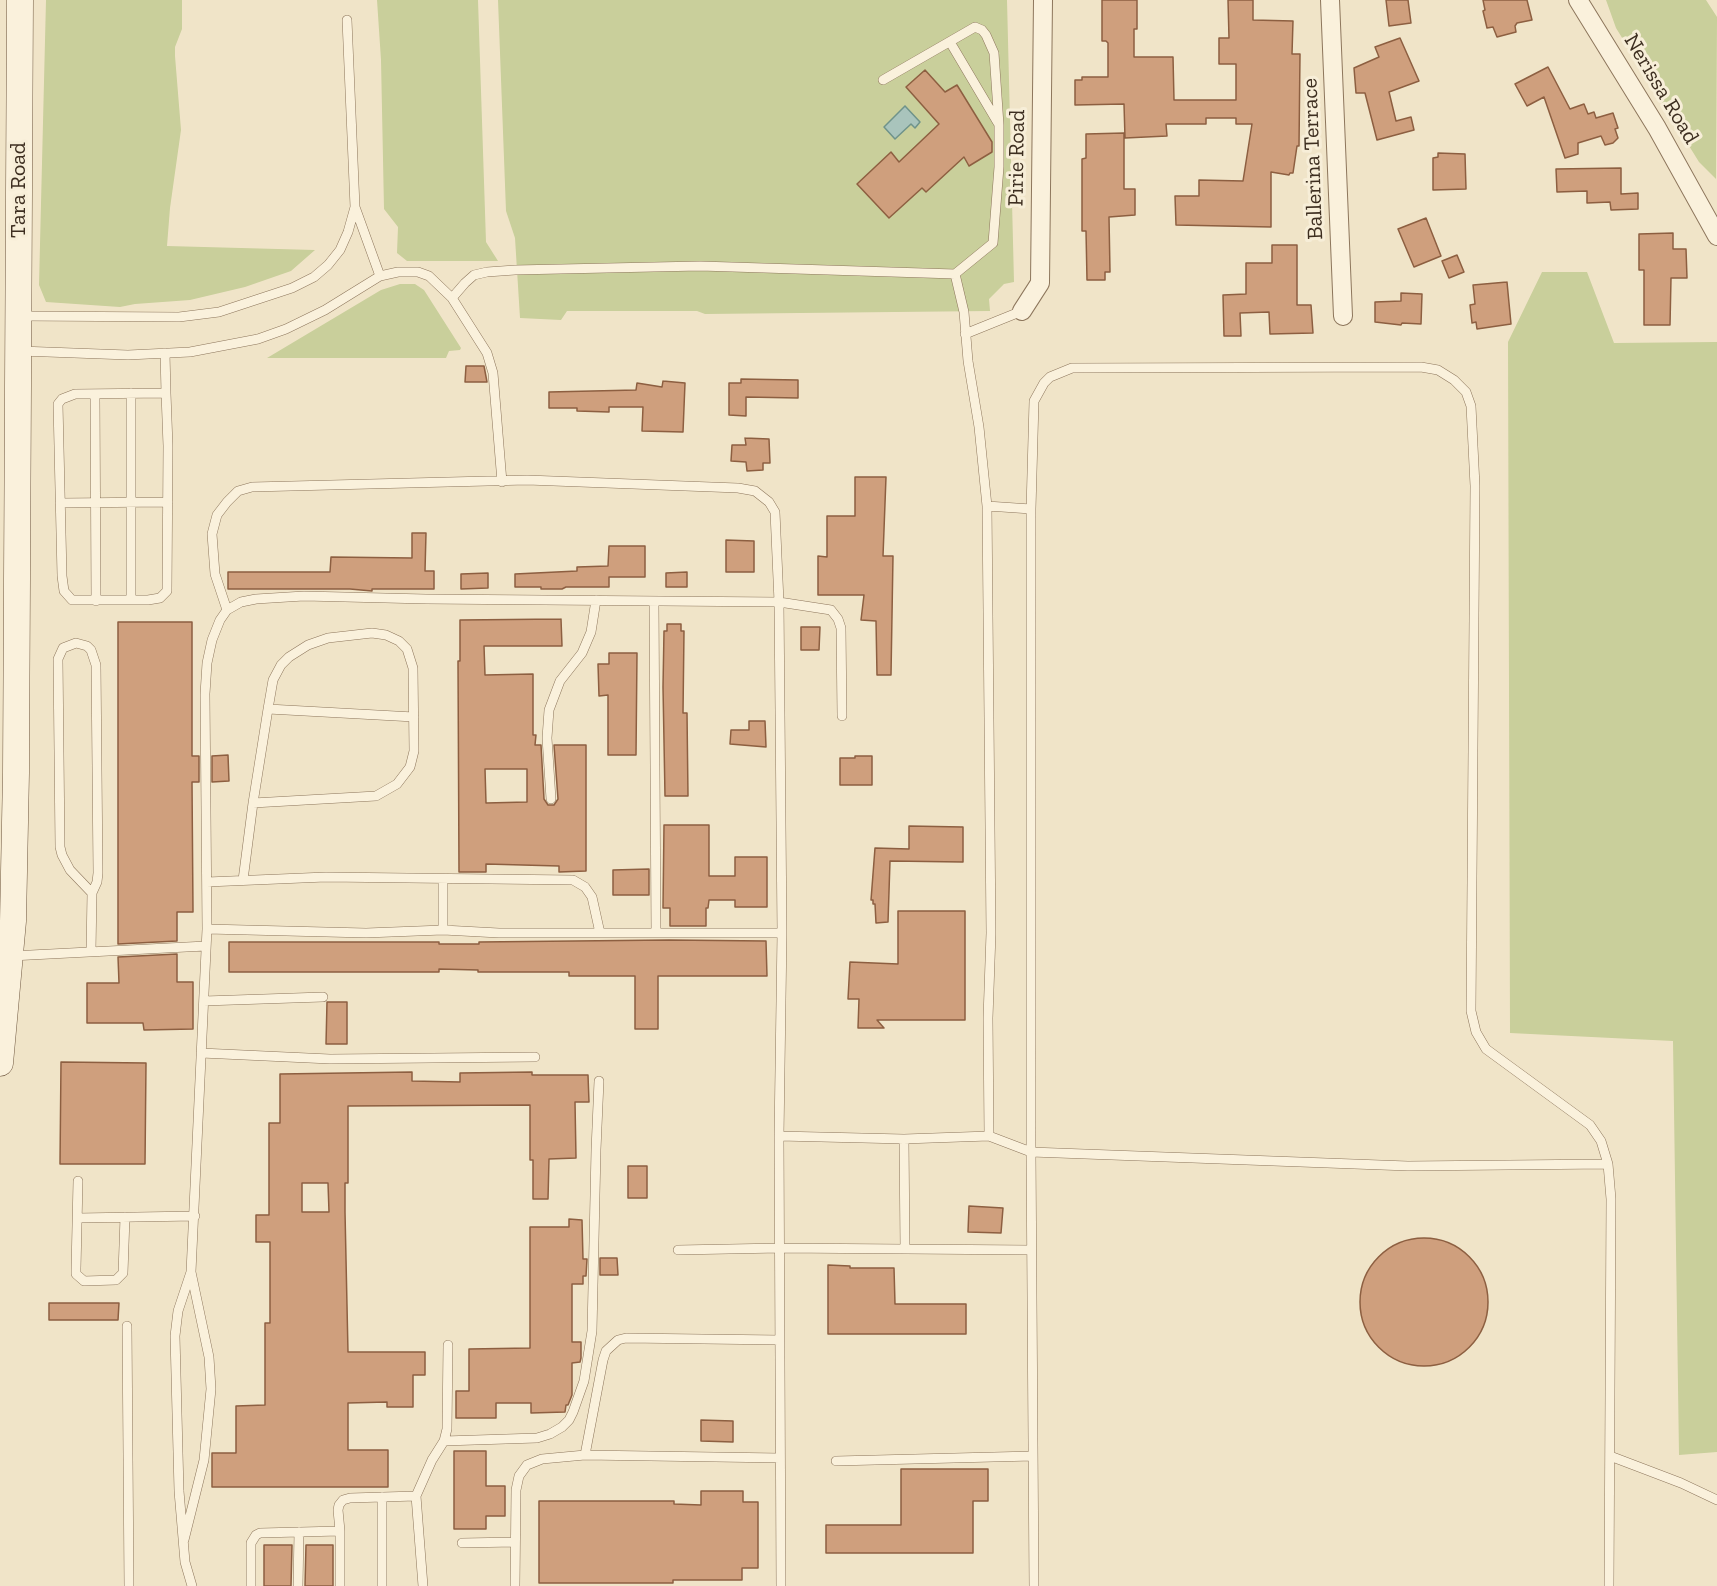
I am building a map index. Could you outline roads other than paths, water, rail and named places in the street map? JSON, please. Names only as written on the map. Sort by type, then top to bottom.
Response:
[{"type":"street","name":"Tara Road","points":[[0,1063],[5,956],[13,921],[16,773],[20,0]]},
{"type":"street","name":"Pirie Road","points":[[1022,311],[1040,283],[1043,0]]},
{"type":"street","name":"Ballerina Terrace","points":[[1330,0],[1343,316]]},
{"type":"street","name":"Nerissa Road","points":[[1578,0],[1657,128],[1717,236]]},
{"type":"lane","points":[[347,20],[355,207],[380,276]]},
{"type":"lane","points":[[452,298],[474,275],[510,270],[700,266],[955,274],[993,243],[999,167],[999,125],[994,53],[987,35],[975,27],[883,80]]},
{"type":"lane","points":[[950,42],[999,125]]},
{"type":"lane","points":[[18,316],[179,317],[219,312],[264,298],[292,288],[328,265],[340,250],[355,207]]},
{"type":"lane","points":[[18,351],[128,355],[190,352],[258,339],[286,329],[325,310],[380,276],[398,272],[418,272],[429,276],[452,298],[483,346],[493,373],[502,482]]},
{"type":"lane","points":[[955,274],[964,312],[987,506],[991,933],[988,1018],[989,1136]]},
{"type":"lane","points":[[965,333],[1022,311]]},
{"type":"lane","points":[[165,353],[166,393],[168,502],[167,591],[160,598],[72,600],[64,591],[62,576],[58,404],[62,399],[75,394],[166,393]]},
{"type":"lane","points":[[1034,1586],[1031,1250],[1031,509],[1034,401],[1047,380],[1072,368],[1421,367],[1438,370],[1454,380],[1466,392],[1471,406],[1475,486],[1472,1011],[1476,1032],[1486,1049],[1590,1125],[1601,1141],[1608,1164],[1611,1199],[1609,1586]]},
{"type":"lane","points":[[131,393],[131,600]]},
{"type":"lane","points":[[95,394],[96,601]]},
{"type":"lane","points":[[227,610],[215,574],[212,534],[217,515],[238,491],[252,487],[527,480],[714,487],[755,491],[769,502],[775,512],[779,602],[782,933],[779,1137],[781,1586]]},
{"type":"lane","points":[[60,503],[168,502]]},
{"type":"lane","points":[[987,506],[1031,509]]},
{"type":"lane","points":[[192,1586],[185,1562],[179,1491],[175,1336],[178,1311],[191,1272],[195,1216],[207,929],[204,694],[212,640],[227,610],[241,602],[256,598],[304,596],[779,602],[831,610],[841,627],[842,716]]},
{"type":"lane","points":[[551,799],[547,738],[549,710],[560,681],[582,653],[591,632],[596,600]]},
{"type":"lane","points":[[654,601],[656,933]]},
{"type":"lane","points":[[243,880],[253,803],[273,680],[281,665],[308,645],[328,639],[372,633],[386,635],[399,641],[407,650],[413,668],[414,751],[410,767],[397,784],[376,796],[253,803]]},
{"type":"lane","points":[[91,951],[92,893],[98,873],[96,665],[91,650],[87,646],[76,643],[63,648],[58,659],[60,847],[70,870],[92,893]]},
{"type":"lane","points":[[268,709],[414,717]]},
{"type":"lane","points":[[207,882],[326,877],[573,880],[585,887],[592,897],[600,933]]},
{"type":"lane","points":[[443,879],[443,930]]},
{"type":"lane","points":[[207,929],[366,933],[443,930],[499,933],[782,933]]},
{"type":"lane","points":[[5,956],[206,946]]},
{"type":"lane","points":[[204,1001],[323,997]]},
{"type":"lane","points":[[201,1053],[330,1059],[534,1057]]},
{"type":"lane","points":[[444,1441],[537,1438],[562,1427],[573,1412],[584,1381],[592,1331],[599,1081]]},
{"type":"lane","points":[[779,1137],[904,1139],[989,1136],[1031,1152],[1408,1166],[1608,1164]]},
{"type":"lane","points":[[904,1139],[905,1249]]},
{"type":"lane","points":[[78,1181],[76,1274],[84,1281],[116,1280],[123,1273],[125,1217]]},
{"type":"lane","points":[[78,1218],[195,1216]]},
{"type":"lane","points":[[678,1250],[780,1248],[1031,1250]]},
{"type":"lane","points":[[184,1540],[204,1460],[211,1389],[209,1358],[191,1272]]},
{"type":"lane","points":[[127,1326],[129,1586]]},
{"type":"lane","points":[[585,1455],[603,1360],[606,1351],[618,1340],[626,1338],[780,1340]]},
{"type":"lane","points":[[423,1586],[416,1496],[432,1460],[444,1441],[447,1429],[448,1346]]},
{"type":"lane","points":[[515,1586],[516,1490],[519,1476],[527,1466],[542,1459],[585,1455],[780,1458]]},
{"type":"lane","points":[[836,1461],[1033,1456]]},
{"type":"lane","points":[[1610,1456],[1681,1483],[1717,1500]]},
{"type":"lane","points":[[340,1586],[339,1504],[350,1498],[416,1496]]},
{"type":"lane","points":[[382,1497],[382,1586]]},
{"type":"lane","points":[[251,1586],[252,1543],[260,1533],[340,1531]]},
{"type":"lane","points":[[298,1586],[299,1532]]},
{"type":"lane","points":[[462,1543],[515,1542]]},
{"type":"water","points":[[905,106],[920,122],[915,128],[911,124],[895,139],[884,127]]}]
